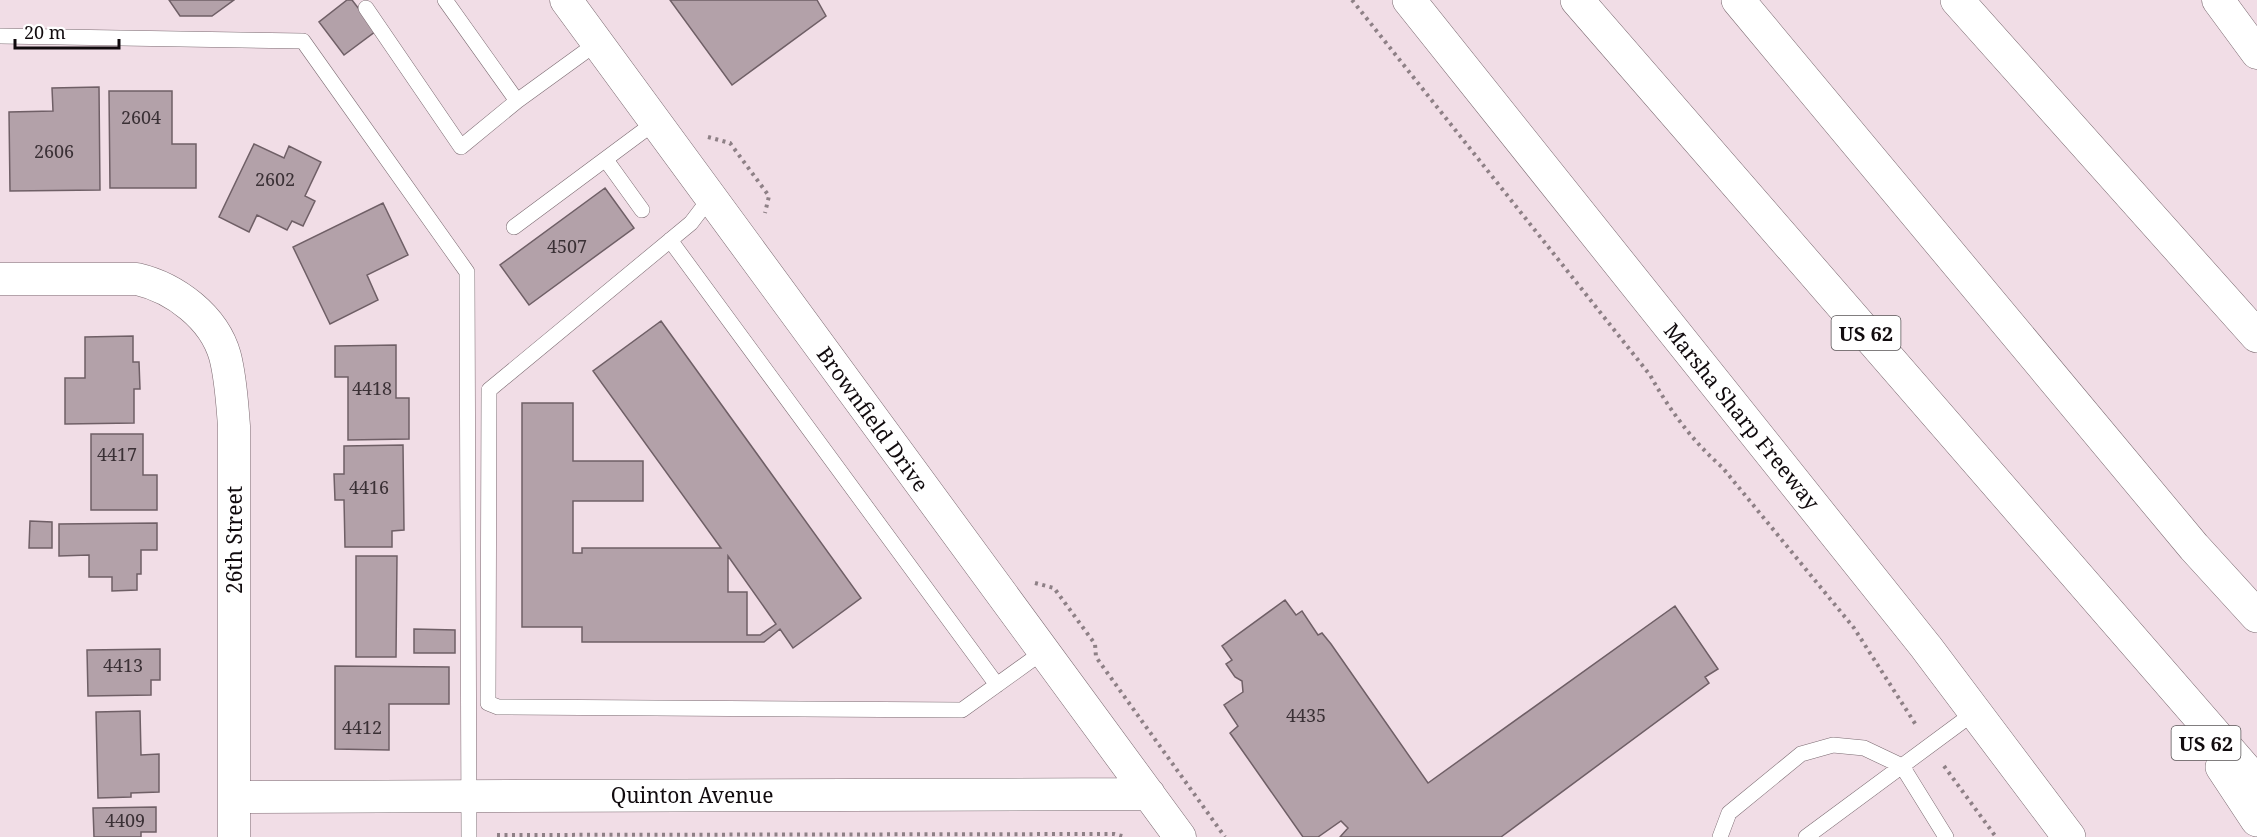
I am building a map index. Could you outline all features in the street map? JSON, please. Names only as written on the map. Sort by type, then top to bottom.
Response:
[{"type":"main road","name":"Marsha Sharp Freeway","points":[[1409,0],[1732,403],[1975,712],[2069,837]]},
{"type":"main road","name":"US 62","points":[[1577,0],[2155,665],[2257,820]]},
{"type":"main road","points":[[1738,0],[2194,547],[2257,616]]},
{"type":"main road","points":[[1958,0],[2257,336]]},
{"type":"main road","points":[[2155,665],[2257,783]]},
{"type":"street","name":"Brownfield Drive","points":[[566,0],[1180,837]]},
{"type":"street","points":[[2217,0],[2257,53]]},
{"type":"street","name":"26th Street","points":[[0,279],[137,279],[147,281],[176,295],[197,311],[213,330],[224,353],[231,382],[234,426],[234,837]]},
{"type":"street","name":"Quinton Avenue","points":[[234,797],[1149,794]]},
{"type":"lane","points":[[445,0],[517,101]]},
{"type":"lane","points":[[366,8],[461,147],[517,101],[597,43]]},
{"type":"lane","points":[[0,36],[303,41],[466,272],[469,837]]},
{"type":"lane","points":[[514,227],[654,123]]},
{"type":"lane","points":[[606,160],[642,210]]},
{"type":"lane","points":[[711,198],[691,223],[489,390],[488,703],[498,707],[962,710],[1044,651]]},
{"type":"lane","points":[[670,240],[997,685]]},
{"type":"lane","points":[[1806,837],[1975,712]]},
{"type":"lane","points":[[1720,837],[1729,813],[1801,754],[1833,745],[1864,748],[1902,766],[1946,837]]},
{"type":"path","points":[[1352,0],[1650,375],[1665,401],[1702,450],[1722,467],[1854,628],[1930,746],[1996,837]]},
{"type":"path","points":[[497,835],[1114,834],[1126,837]]},
{"type":"building","points":[[169,0],[234,0],[212,16],[180,16]]},
{"type":"building","points":[[347,0],[352,0],[376,31],[344,55],[319,22]]},
{"type":"building","points":[[670,0],[817,0],[826,16],[732,85]]},
{"type":"building","points":[[99,87],[100,190],[10,191],[9,112],[53,111],[52,88]]},
{"type":"building","points":[[109,91],[172,91],[172,144],[196,144],[196,188],[110,188]]},
{"type":"building","points":[[254,144],[284,158],[289,146],[321,162],[305,196],[315,201],[303,226],[292,221],[287,230],[257,215],[249,232],[219,217]]},
{"type":"building","points":[[605,188],[634,228],[529,305],[500,265]]},
{"type":"building","points":[[383,203],[408,255],[367,275],[378,300],[330,324],[293,247]]},
{"type":"building","points":[[661,321],[861,598],[793,648],[780,629],[764,642],[582,642],[582,627],[522,627],[522,403],[573,403],[573,461],[643,461],[643,501],[573,501],[573,553],[582,553],[582,548],[721,548],[593,371]],"holes":[[[728,556],[776,624],[760,635],[747,635],[747,592],[728,592]]]},
{"type":"building","points":[[133,336],[133,362],[139,362],[140,389],[134,389],[134,423],[65,424],[65,378],[85,378],[85,337]]},
{"type":"building","points":[[396,345],[396,398],[409,398],[409,439],[348,440],[348,377],[335,377],[335,346]]},
{"type":"building","points":[[91,434],[143,434],[143,475],[157,475],[157,510],[91,510]]},
{"type":"building","points":[[403,445],[404,530],[392,531],[392,547],[345,547],[344,500],[335,500],[334,474],[344,474],[344,446]]},
{"type":"building","points":[[30,521],[52,522],[52,548],[29,548]]},
{"type":"building","points":[[157,523],[157,550],[141,550],[141,574],[137,574],[137,590],[112,591],[112,577],[89,577],[89,555],[59,556],[59,524]]},
{"type":"building","points":[[356,556],[397,556],[396,657],[356,657]]},
{"type":"building","points":[[1285,600],[1296,615],[1302,611],[1318,635],[1322,633],[1331,644],[1428,783],[1675,606],[1718,669],[1705,677],[1709,683],[1501,837],[1340,837],[1348,828],[1341,821],[1318,837],[1303,837],[1230,733],[1238,726],[1224,705],[1243,692],[1242,681],[1235,677],[1226,664],[1232,660],[1222,646]]},
{"type":"building","points":[[414,629],[455,630],[455,653],[414,653]]},
{"type":"building","points":[[160,649],[160,680],[151,680],[151,695],[88,696],[87,650]]},
{"type":"building","points":[[335,666],[449,667],[449,704],[389,704],[389,750],[335,749]]},
{"type":"building","points":[[140,711],[141,755],[159,754],[159,792],[131,793],[131,797],[98,798],[96,712]]},
{"type":"building","points":[[156,807],[156,832],[141,832],[141,837],[94,837],[93,808]]}]
